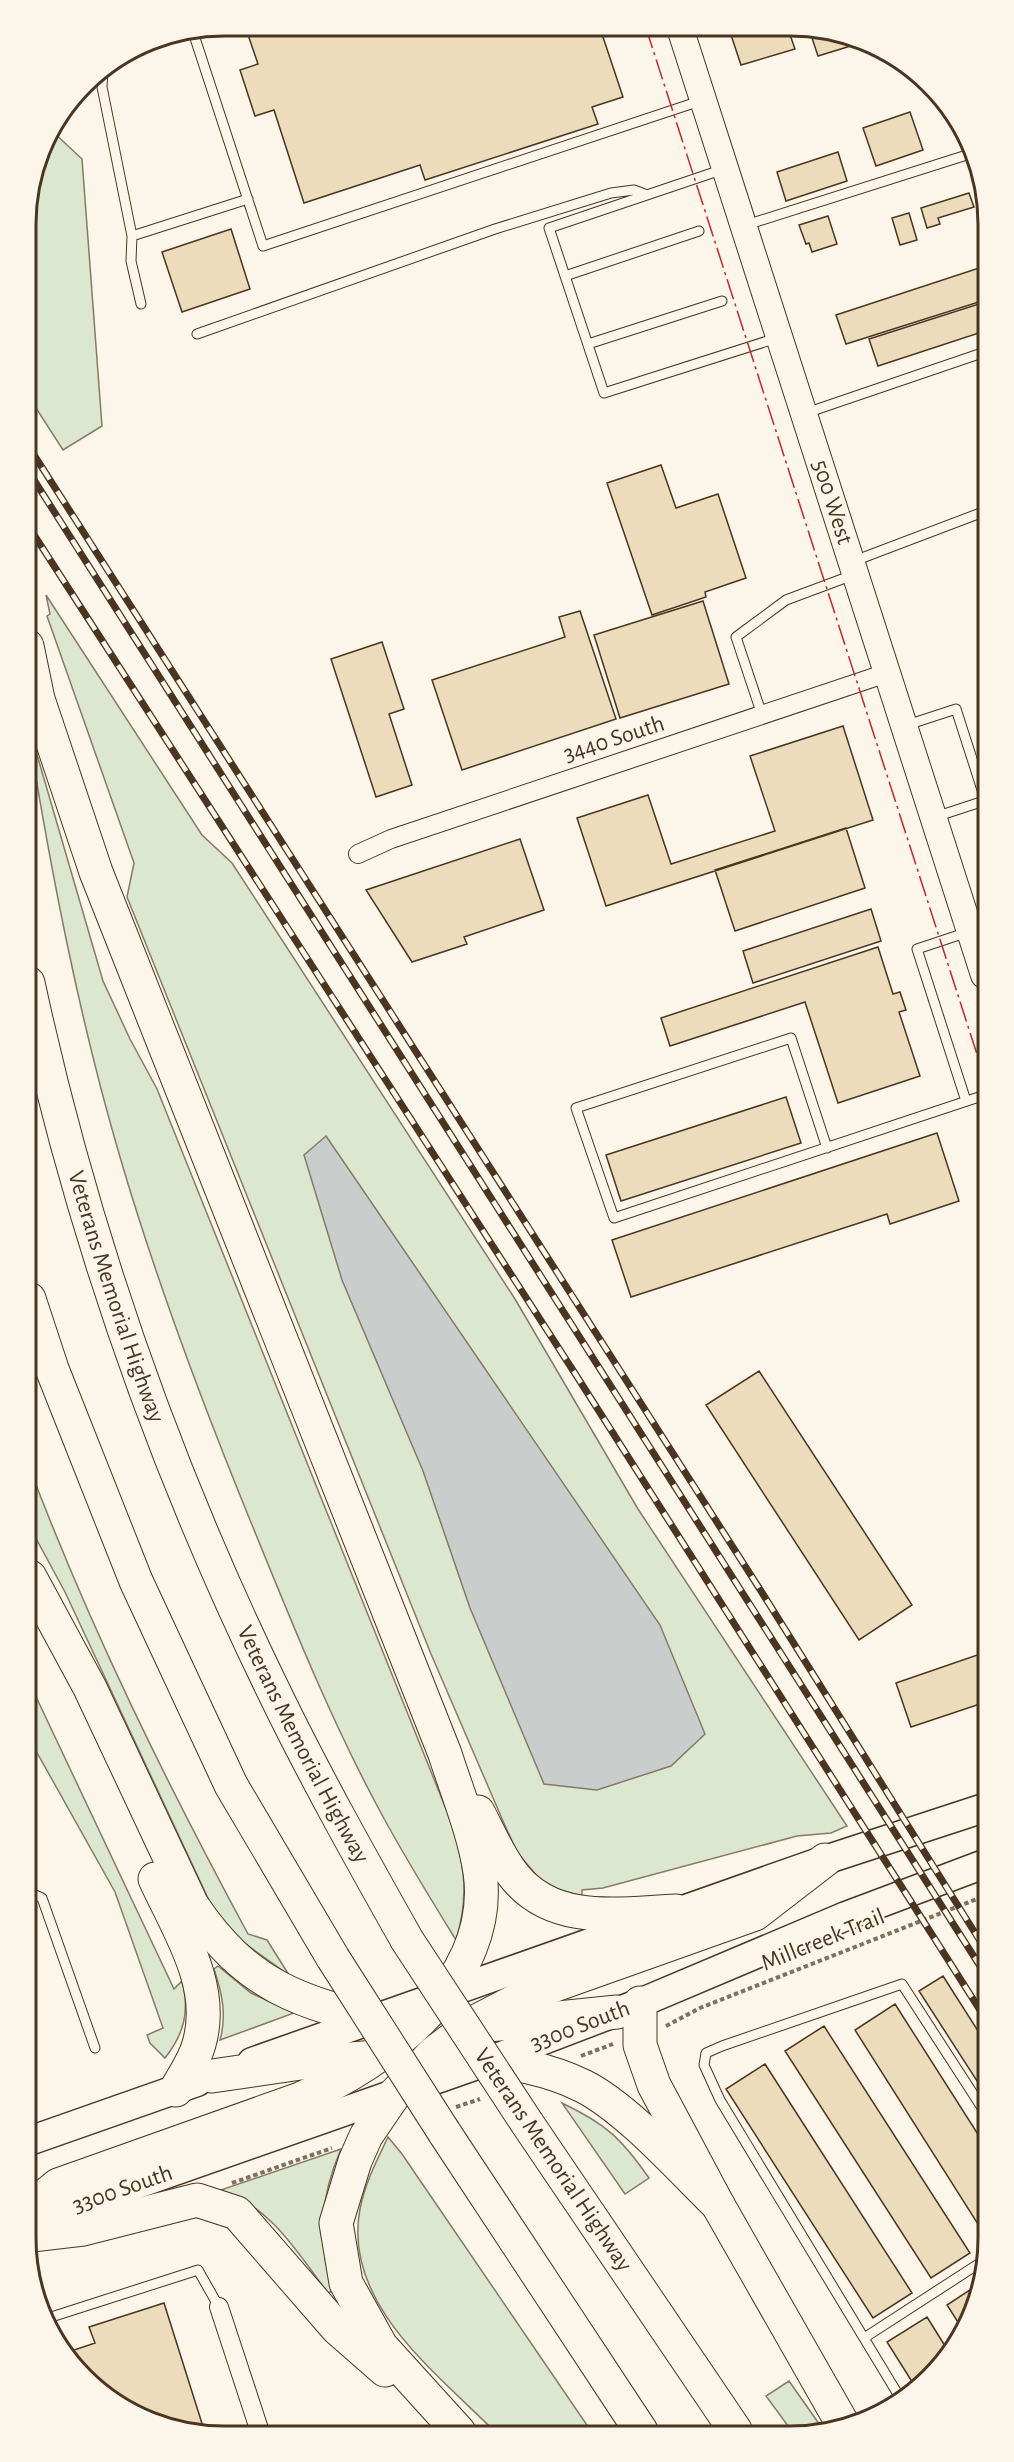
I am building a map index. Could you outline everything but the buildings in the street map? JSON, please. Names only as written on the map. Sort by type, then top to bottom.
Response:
[{"type":"highway","points":[[36,689],[96,872],[445,1754],[475,1849],[480,1892],[476,1928],[469,1949],[446,1993],[413,2027],[377,2056],[336,2084],[58,2185],[36,2203]]},
{"type":"highway","name":"Veterans Memorial Highway","points":[[36,1020],[45,1062],[81,1187],[127,1334],[183,1484],[228,1593],[277,1698],[344,1827],[407,1940],[527,2123],[732,2426]]},
{"type":"highway","points":[[36,1320],[52,1369],[141,1591],[231,1785],[333,1958],[444,2132],[638,2426]]},
{"type":"highway","points":[[36,1588],[90,1688],[192,1905],[214,1937],[239,1963],[271,1985],[312,2004],[369,2019],[413,2027],[467,2027],[628,2007],[654,2085],[718,2205],[840,2419]]},
{"type":"highway","points":[[36,1598],[86,1732],[188,1952],[203,1992],[204,2014],[199,2046],[176,2090]]},
{"type":"highway","points":[[445,1754],[515,1877],[545,1902],[579,1914],[676,1911]]},
{"type":"highway","points":[[454,2426],[381,2346],[346,2283],[336,2223],[361,2148],[394,2095],[434,2053],[467,2027],[527,1995],[755,1914],[825,1860]]},
{"type":"highway","points":[[212,2076],[301,2063],[434,2053],[491,2060],[547,2071],[600,2096],[718,2205]]},
{"type":"highway","points":[[36,2235],[83,2229],[197,2200],[237,2213],[337,2328],[446,2426]]},
{"type":"main road","name":"500 West","points":[[683,36],[978,956]]},
{"type":"main road","points":[[36,2139],[676,1911],[978,1809]]},
{"type":"main road","name":"3300 South","points":[[36,2220],[491,2060],[628,2007],[846,1916],[978,1866]]},
{"type":"street","name":"3440 South","points":[[358,854],[391,839],[888,673]]},
{"type":"street","points":[[219,2307],[258,2426]]},
{"type":"lane","points":[[195,39],[263,246],[703,100]]},
{"type":"lane","points":[[102,81],[132,236],[131,261],[141,304]]},
{"type":"lane","points":[[744,226],[965,156]]},
{"type":"lane","points":[[725,169],[549,228],[604,393],[780,338]]},
{"type":"lane","points":[[197,334],[506,225],[611,193],[634,190],[647,195]]},
{"type":"lane","points":[[132,236],[248,199]]},
{"type":"lane","points":[[565,276],[699,231]]},
{"type":"lane","points":[[588,344],[722,301]]},
{"type":"lane","points":[[804,414],[978,354]]},
{"type":"lane","points":[[762,715],[736,637],[786,600],[978,514]]},
{"type":"lane","points":[[904,726],[956,709],[978,777]]},
{"type":"lane","points":[[934,817],[978,803]]},
{"type":"lane","points":[[966,1101],[916,949],[970,931]]},
{"type":"lane","points":[[827,1148],[791,1038],[576,1108],[614,1218],[827,1148],[978,1097]]},
{"type":"lane","points":[[36,1895],[42,1898],[96,2048]]},
{"type":"lane","points":[[897,2392],[720,2100],[704,2065],[706,2054],[722,2046],[902,1984],[978,2102]]},
{"type":"lane","points":[[864,2338],[975,2266]]},
{"type":"lane","points":[[53,2316],[198,2270],[219,2307]]},
{"type":"path","name":"Millcreek Trail","points":[[673,2023],[700,2008],[978,1899]]},
{"type":"path","points":[[581,2056],[611,2045]]},
{"type":"path","points":[[223,2186],[341,2145]]},
{"type":"green space","points":[[58,136],[82,159],[102,426],[63,450],[36,408],[36,212],[42,176]]},
{"type":"green space","points":[[46,595],[202,835],[232,863],[515,1299],[638,1509],[847,1826],[831,1833],[797,1836],[603,1888],[582,1890],[582,1896],[556,1889],[541,1881],[517,1852],[431,1654],[127,897],[134,863],[47,616],[50,614]]},
{"type":"green space","points":[[36,751],[103,981],[157,1089],[452,1824],[464,1882],[463,1910],[456,1940],[390,1829],[328,1705],[197,1385],[164,1294],[120,1157],[80,1003],[36,777]]},
{"type":"green space","points":[[36,1484],[104,1647],[188,1820],[248,1934],[267,1940],[289,1975],[237,1938],[214,1911],[65,1592],[36,1538]]},
{"type":"green space","points":[[36,1697],[174,1989],[182,1981],[185,2002],[184,2022],[177,2040],[165,2058],[150,2043],[147,2035],[163,2028],[115,1892],[36,1751]]},
{"type":"green space","points":[[218,1966],[251,1993],[294,2013],[220,2040],[223,2004],[214,1969]]},
{"type":"green space","points":[[562,2103],[612,2133],[630,2152],[649,2178],[625,2194]]},
{"type":"green space","points":[[388,2137],[402,2154],[588,2426],[489,2426],[421,2360],[398,2333],[379,2305],[365,2275],[358,2243],[360,2209],[372,2172]]},
{"type":"green space","points":[[341,2149],[329,2184],[323,2219],[325,2254],[333,2291],[328,2293],[294,2247],[269,2219],[239,2198],[221,2190]]},
{"type":"green space","points":[[789,2381],[818,2423],[788,2426],[766,2396]]},
{"type":"shaded area","points":[[326,1136],[660,1625],[705,1734],[671,1766],[597,1790],[544,1784],[470,1608],[423,1471],[342,1280],[304,1155]]},
{"type":"railway","points":[[36,458],[761,1591],[978,1938]]},
{"type":"railway","points":[[36,483],[978,1963]]},
{"type":"railway","points":[[36,538],[576,1375],[978,2007]]},
{"type":"power","points":[[649,36],[978,1057]]}]
